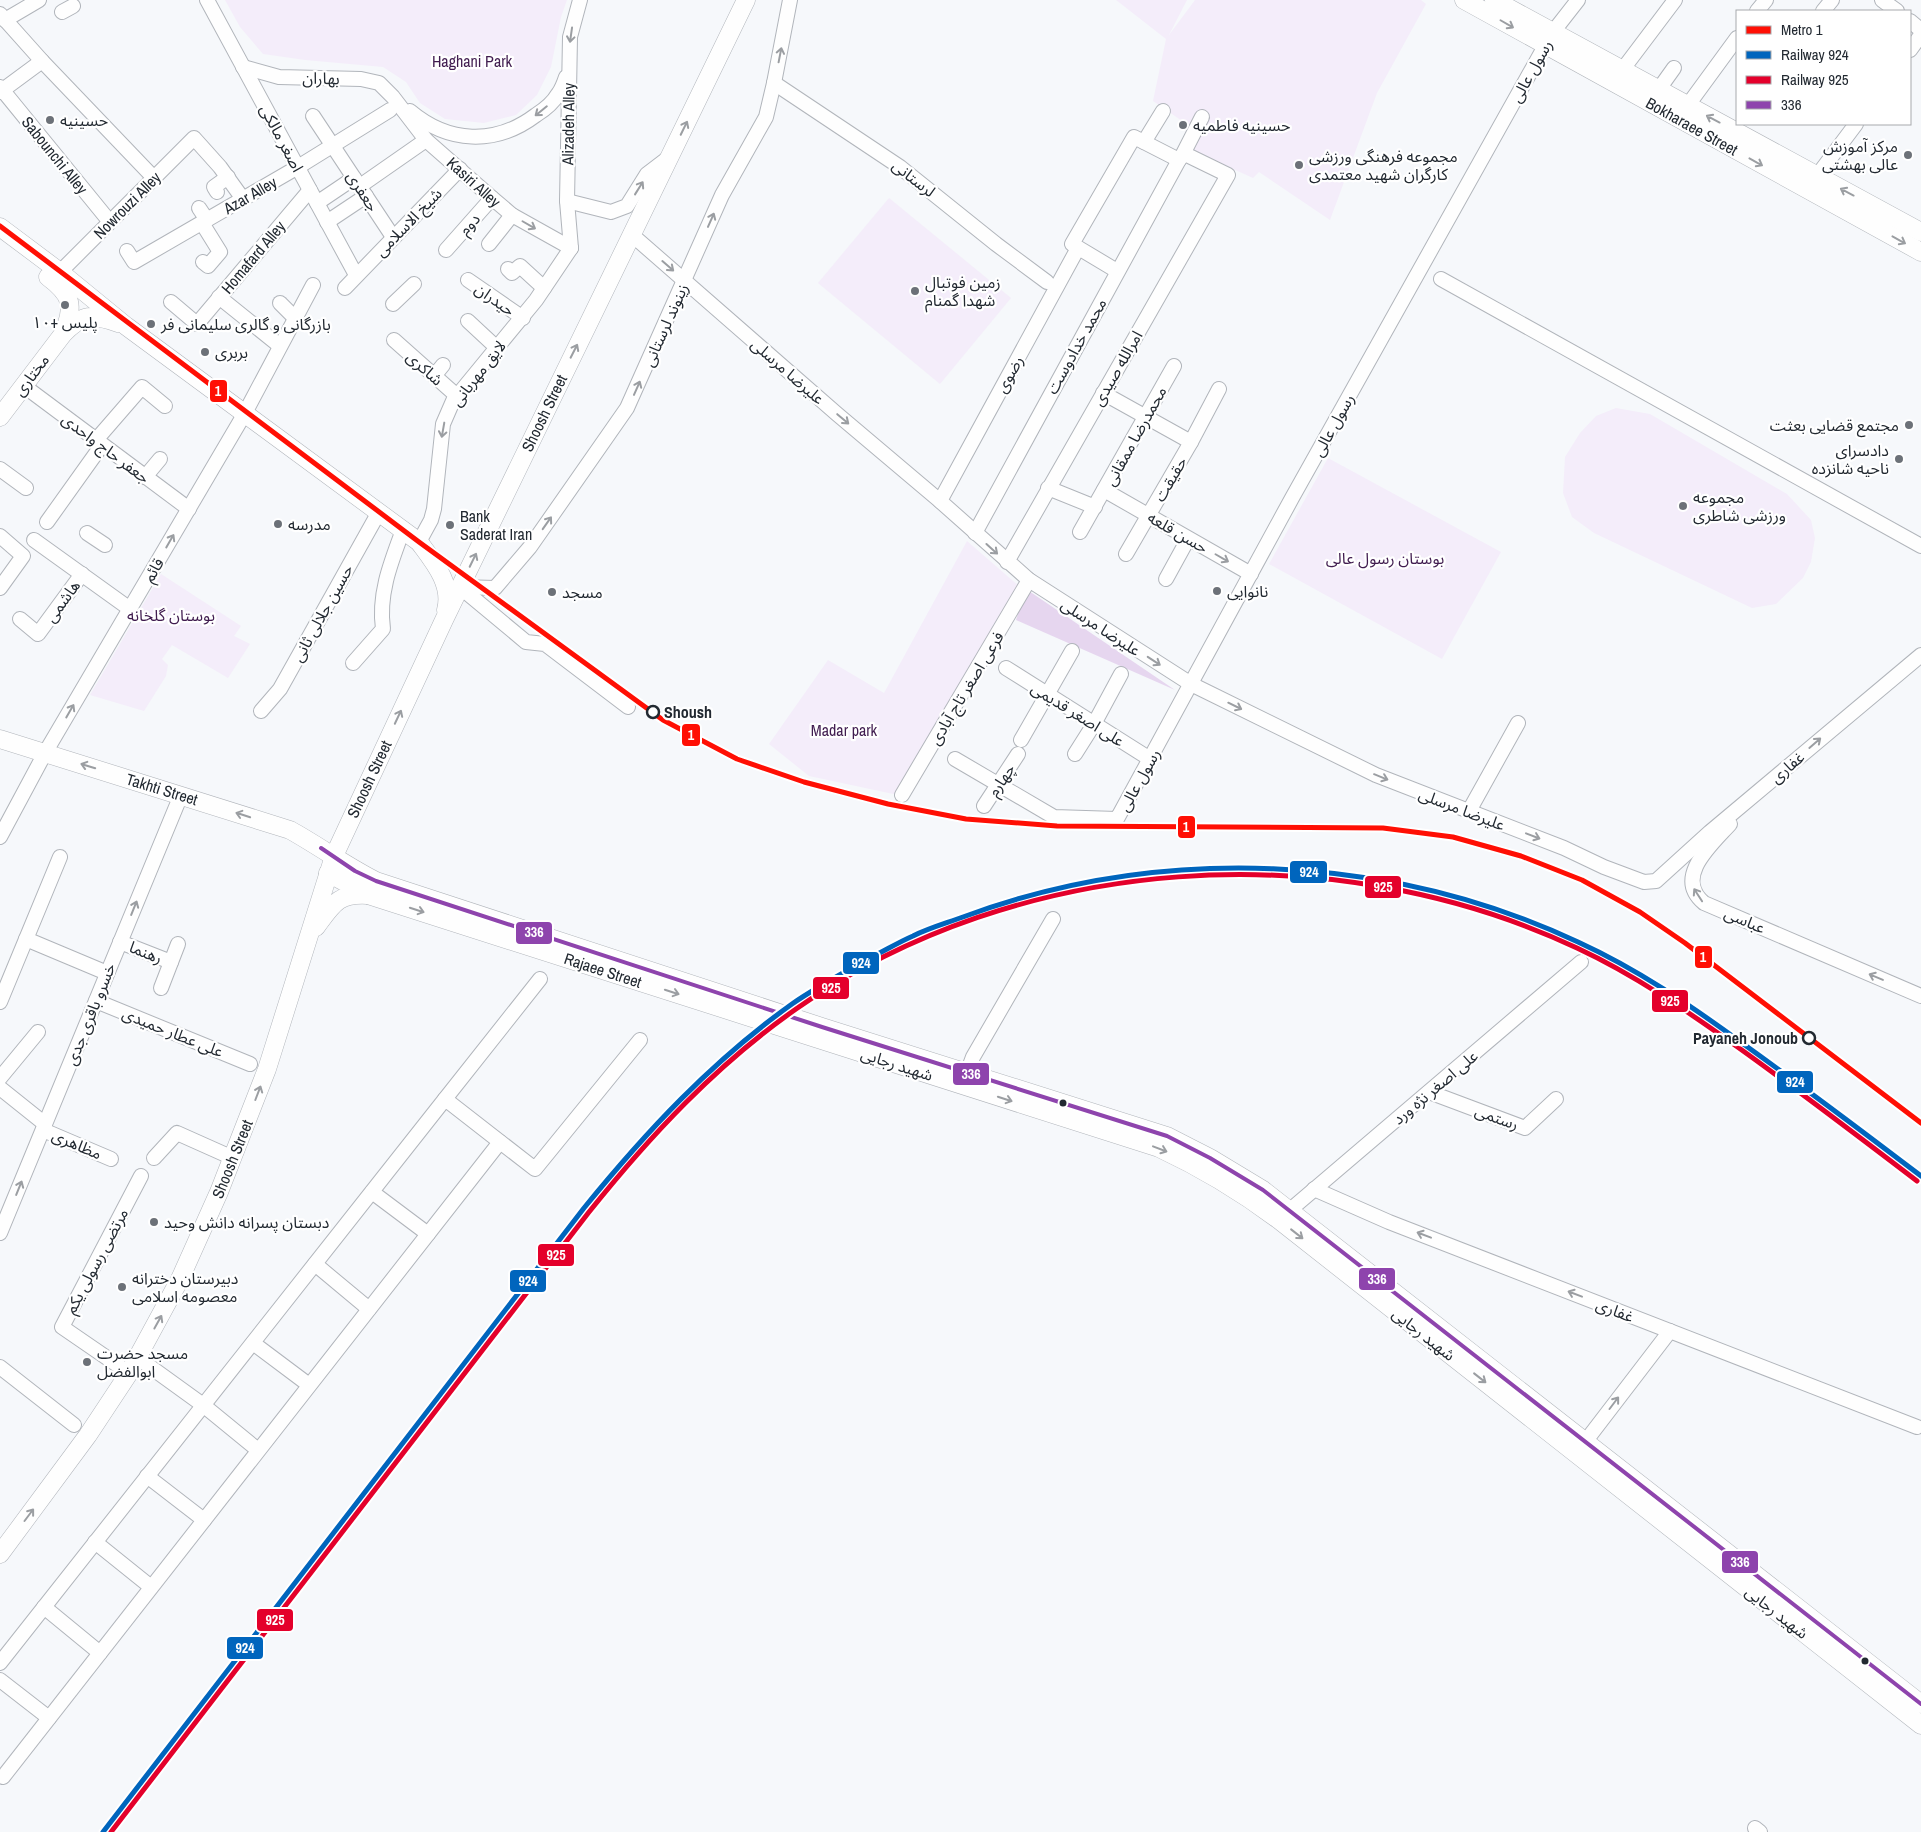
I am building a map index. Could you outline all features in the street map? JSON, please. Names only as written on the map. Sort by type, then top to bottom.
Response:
[{"type":"main road","name":"Shoosh Street","points":[[0,1554],[88,1435],[129,1373],[180,1279],[233,1158],[267,1069],[328,873],[328,852],[444,620],[746,0]]},
{"type":"main road","name":"Bokharaee Street","points":[[1464,0],[1549,39],[1623,69],[1688,105],[1738,127],[1814,183],[1921,252]]},
{"type":"main road","name":"Bokharaee Street","points":[[1494,0],[1549,39],[1814,183],[1921,232]]},
{"type":"main road","points":[[0,227],[60,279],[70,301],[68,322],[63,334]]},
{"type":"main road","points":[[0,241],[60,279],[126,326],[419,542],[435,565],[447,589],[448,601],[444,620]]},
{"type":"main road","points":[[63,334],[76,321],[87,316],[104,318],[126,326]]},
{"type":"main road","name":"مختاری","points":[[1,413],[63,334]]},
{"type":"main road","name":"Takhti Street","points":[[0,739],[290,830],[328,852]]},
{"type":"main road","name":"Rajaee Street","points":[[328,852],[353,878],[376,882],[815,1031],[967,1073],[1167,1136],[1210,1158],[1248,1181],[1284,1215],[1585,1442],[1921,1704]]},
{"type":"main road","points":[[328,873],[353,878],[370,896]]},
{"type":"main road","points":[[308,938],[330,908],[342,898],[353,894],[370,896]]},
{"type":"main road","name":"Rajaee Street","points":[[370,896],[756,1012]]},
{"type":"main road","name":"شهید رجایی","points":[[815,1031],[1159,1148],[1192,1163],[1242,1193],[1284,1215],[1921,1725]]},
{"type":"street","points":[[38,0],[2,17],[154,178]]},
{"type":"street","name":"اصغر مالکی","points":[[207,0],[356,275]]},
{"type":"street","name":"Alizadeh Alley","points":[[571,248],[567,201],[570,37],[580,0]]},
{"type":"street","name":"زینوند لرستانی","points":[[460,587],[495,588],[530,547],[627,408],[722,195],[766,117],[790,0]]},
{"type":"street","name":"رسول عالی","points":[[998,784],[1054,817],[1117,819],[1549,39],[1578,0]]},
{"type":"street","points":[[1623,69],[1675,0]]},
{"type":"street","points":[[1758,10],[1766,0]]},
{"type":"street","points":[[1824,10],[1832,0]]},
{"type":"street","points":[[1882,3],[1895,10]]},
{"type":"street","points":[[1911,22],[1921,30]]},
{"type":"street","points":[[1911,49],[1921,35]]},
{"type":"street","points":[[1688,105],[1736,39]]},
{"type":"street","points":[[1,90],[42,61]]},
{"type":"street","name":"بهاران","points":[[243,67],[279,77],[372,80],[380,83],[391,103]]},
{"type":"street","points":[[1658,89],[1674,68]]},
{"type":"street","points":[[391,103],[455,136],[486,137],[526,123],[539,113],[558,95],[569,72]]},
{"type":"street","name":"لرستانی","points":[[774,83],[900,167],[1047,282]]},
{"type":"street","name":"Sabounchi Alley","points":[[1,90],[110,222]]},
{"type":"street","name":"Kasiri Alley","points":[[391,103],[426,140],[512,215],[571,248]]},
{"type":"street","name":"Azar Alley","points":[[130,256],[204,221],[298,167],[391,103]]},
{"type":"street","points":[[1117,271],[1072,244],[1139,139],[1162,111]]},
{"type":"street","name":"جعفری","points":[[314,116],[393,238]]},
{"type":"street","name":"محمد خدادوست","points":[[975,533],[1202,117]]},
{"type":"street","points":[[1814,183],[1855,125]]},
{"type":"street","name":"Nowrouzi Alley","points":[[60,279],[110,222],[194,138],[228,177]]},
{"type":"street","points":[[1139,139],[1181,158]]},
{"type":"street","points":[[327,222],[360,187],[426,140]]},
{"type":"street","name":"امرالله صیدی","points":[[1007,562],[1228,175],[1187,155],[1181,158]]},
{"type":"street","points":[[567,201],[611,212],[627,206],[647,174],[668,158]]},
{"type":"street","name":"شیخ الاسلامی","points":[[345,288],[460,169]]},
{"type":"street","points":[[217,192],[214,187],[228,177],[243,198]]},
{"type":"street","points":[[317,203],[360,187]]},
{"type":"street","name":"Homafard Alley","points":[[171,302],[197,324],[310,190]]},
{"type":"street","name":"دوم","points":[[446,250],[492,198]]},
{"type":"street","points":[[199,208],[220,252],[208,266],[203,262]]},
{"type":"street","points":[[489,244],[512,215]]},
{"type":"street","name":"علیرضا مرسلی","points":[[631,234],[1029,580],[1191,684],[1376,775],[1564,848],[1604,867],[1644,882],[1656,881]]},
{"type":"street","name":"لایق مهربانی","points":[[419,542],[431,520],[434,509],[443,424],[457,396],[522,318],[571,248]]},
{"type":"street","name":"رضوی","points":[[940,501],[1078,248]]},
{"type":"street","points":[[508,269],[512,273],[520,266],[544,288]]},
{"type":"street","points":[[1441,279],[1921,546]]},
{"type":"street","name":"حیدران","points":[[468,280],[522,318]]},
{"type":"street","points":[[393,304],[414,284]]},
{"type":"street","name":"قائم","points":[[0,836],[45,753],[245,413],[313,285]]},
{"type":"street","points":[[219,297],[280,346]]},
{"type":"street","points":[[280,304],[295,318]]},
{"type":"street","points":[[468,321],[497,348]]},
{"type":"street","name":"شاکری","points":[[394,340],[457,396]]},
{"type":"street","points":[[434,376],[444,365]]},
{"type":"street","name":"محمدرضا ممقانی","points":[[1080,532],[1174,366]]},
{"type":"street","name":"جعفر حاج واحدی","points":[[24,386],[188,509]]},
{"type":"street","points":[[47,522],[99,442],[142,388],[165,406]]},
{"type":"street","name":"حقیقت","points":[[1126,554],[1219,390]]},
{"type":"street","points":[[1103,393],[1191,442]]},
{"type":"street","points":[[145,477],[160,459]]},
{"type":"street","points":[[7,469],[26,488]]},
{"type":"street","points":[[1048,488],[1095,507]]},
{"type":"street","name":"حسن قلعه","points":[[1104,490],[1251,574]]},
{"type":"street","name":"حسین جلالی ثانی","points":[[261,711],[280,689],[379,512]]},
{"type":"street","points":[[353,664],[383,629],[381,609],[386,577],[403,530]]},
{"type":"street","points":[[86,533],[106,545]]},
{"type":"street","points":[[0,536],[23,556],[0,588]]},
{"type":"street","points":[[1166,579],[1188,538]]},
{"type":"street","name":"هاشمی","points":[[34,540],[130,609]]},
{"type":"street","name":"هاشمی","points":[[20,619],[38,634],[82,574]]},
{"type":"street","name":"فرعی اصغر تاج آبادی","points":[[902,795],[1029,580]]},
{"type":"street","points":[[460,587],[526,642],[545,644],[628,707]]},
{"type":"street","points":[[1021,740],[1072,650]]},
{"type":"street","name":"غفاری","points":[[1656,881],[1710,832],[1921,654]]},
{"type":"street","name":"علی اصغر قدیمی","points":[[1006,668],[1150,759]]},
{"type":"street","points":[[1075,754],[1094,724],[1121,674]]},
{"type":"street","points":[[1469,811],[1518,723]]},
{"type":"street","name":"چهارم","points":[[984,806],[1018,754]]},
{"type":"street","points":[[955,759],[998,784]]},
{"type":"street","name":"عباسی","points":[[1765,786],[1699,858],[1693,882],[1698,898],[1704,903],[1921,996]]},
{"type":"street","name":"خسرو باقری جدی","points":[[0,1233],[181,795]]},
{"type":"street","points":[[0,1002],[60,857]]},
{"type":"street","points":[[967,1073],[973,1057],[1053,919]]},
{"type":"street","points":[[26,938],[107,973]]},
{"type":"street","name":"رهنما","points":[[120,942],[171,962]]},
{"type":"street","points":[[161,988],[178,944]]},
{"type":"street","name":"علی اصغر نژه ورد","points":[[1284,1215],[1581,962]]},
{"type":"street","points":[[0,1663],[540,979]]},
{"type":"street","name":"علی عطار حمیدی","points":[[96,1001],[250,1064]]},
{"type":"street","points":[[0,1078],[38,1032]]},
{"type":"street","points":[[445,1099],[535,1169],[640,1040]]},
{"type":"street","name":"مظاهری","points":[[0,1088],[44,1127],[111,1159]]},
{"type":"street","name":"رستمی","points":[[1429,1092],[1525,1128],[1556,1099]]},
{"type":"street","points":[[154,1158],[177,1133],[233,1158]]},
{"type":"street","points":[[3,1777],[500,1142]]},
{"type":"street","name":"مرتضی رسولی یکم","points":[[129,1373],[62,1327],[141,1176]]},
{"type":"street","name":"غفاری","points":[[1314,1189],[1389,1222],[1918,1427]]},
{"type":"street","points":[[372,1192],[428,1234]]},
{"type":"street","points":[[315,1264],[370,1309]]},
{"type":"street","points":[[1585,1442],[1670,1331]]},
{"type":"street","points":[[253,1342],[309,1385]]},
{"type":"street","points":[[138,1358],[258,1450]]},
{"type":"street","points":[[0,1367],[74,1425]]},
{"type":"street","points":[[147,1476],[204,1520]]},
{"type":"street","points":[[95,1542],[151,1587]]},
{"type":"street","points":[[44,1607],[100,1653]]},
{"type":"street","points":[[0,1680],[49,1718]]},
{"type":"green space","name":"Haghani Park","points":[[225,0],[567,0],[561,17],[551,67],[537,95],[516,115],[484,123],[445,119],[420,103],[406,82],[383,67],[263,54],[240,27]]},
{"type":"green space","name":"مجموعه فرهنگی ورزشی کارگران شهید معتمدی","points":[[1116,0],[1187,0],[1169,35],[1195,0],[1421,0],[1426,4],[1377,93],[1330,220],[1259,172],[1253,178],[1233,169],[1231,172],[1189,151],[1201,134],[1153,101],[1166,39]]},
{"type":"green space","name":"زمین فوتبال شهدا گمنام","points":[[889,198],[1011,298],[940,384],[818,283]]},
{"type":"green space","name":"مجموعه ورزشی شاطری","points":[[1616,408],[1650,414],[1787,494],[1811,520],[1815,538],[1811,562],[1803,578],[1776,604],[1752,608],[1594,533],[1572,517],[1563,493],[1565,457],[1580,433],[1596,416]]},
{"type":"green space","name":"بوستان رسول عالی","points":[[1328,458],[1501,552],[1442,659],[1269,564]]},
{"type":"green space","name":"Madar park","points":[[967,541],[1020,587],[898,795],[809,776],[769,744],[828,660],[884,693]]},
{"type":"green space","name":"بوستان گلخانه","points":[[161,574],[241,626],[234,636],[250,644],[228,678],[172,645],[162,659],[168,665],[166,676],[144,711],[90,695]]},
{"type":"shaded area","points":[[1026,589],[1175,690],[1016,620]]},
{"type":"metro line","name":"1","points":[[0,226],[419,542],[663,720],[737,759],[804,782],[888,804],[966,819],[1057,826],[1383,828],[1453,837],[1521,856],[1582,880],[1640,912],[1685,943],[1921,1123]]},
{"type":"rail line","name":"924","points":[[103,1832],[584,1208],[631,1152],[681,1099],[734,1049],[792,1004],[872,957],[925,930],[1038,893],[1115,878],[1194,869],[1273,869],[1352,876],[1429,890],[1505,912],[1578,942],[1642,976],[1683,1001],[1921,1176]]},
{"type":"rail line","name":"925","points":[[111,1832],[589,1212],[660,1129],[738,1054],[796,1009],[884,957],[978,917],[1077,891],[1178,877],[1281,876],[1383,887],[1482,911],[1577,948],[1660,994],[1761,1064],[1917,1181]]},
{"type":"transit line","name":"336","points":[[321,848],[355,871],[376,881],[822,1027],[1167,1136],[1210,1158],[1263,1190],[1921,1704]]},
{"type":"place","name":"حسینیه","points":[[50,120]]},
{"type":"place","name":"حسینیه فاطمیه","points":[[1183,125]]},
{"type":"place","name":"مرکز آموزش عالی بهشتی","points":[[1908,155]]},
{"type":"place","name":"مجموعه فرهنگی ورزشی کارگران شهید معتمدی","points":[[1299,165]]},
{"type":"place","name":"زمین فوتبال شهدا گمنام","points":[[915,291]]},
{"type":"place","name":"پلیس +۱۰","points":[[65,305]]},
{"type":"place","name":"بازرگانی و گالری سلیمانی فر","points":[[151,324]]},
{"type":"place","name":"بربری","points":[[205,352]]},
{"type":"place","name":"مجتمع قضایی بعثت","points":[[1909,425]]},
{"type":"place","name":"دادسرای ناحیه شانزده","points":[[1899,459]]},
{"type":"place","name":"مجموعه ورزشی شاطری","points":[[1683,506]]},
{"type":"place","name":"مدرسه","points":[[278,524]]},
{"type":"place","name":"Bank Saderat Iran","points":[[450,525]]},
{"type":"place","name":"نانوایی","points":[[1217,591]]},
{"type":"place","name":"مسجد","points":[[552,592]]},
{"type":"place","name":"Shoush","points":[[653,712]]},
{"type":"place","name":"Payaneh Jonoub","points":[[1809,1038]]},
{"type":"place","name":"دبستان پسرانه دانش وحید","points":[[154,1222]]},
{"type":"place","name":"دبیرستان دخترانه معصومه اسلامی","points":[[122,1287]]},
{"type":"place","name":"مسجد حضرت ابوالفضل","points":[[87,1362]]}]
